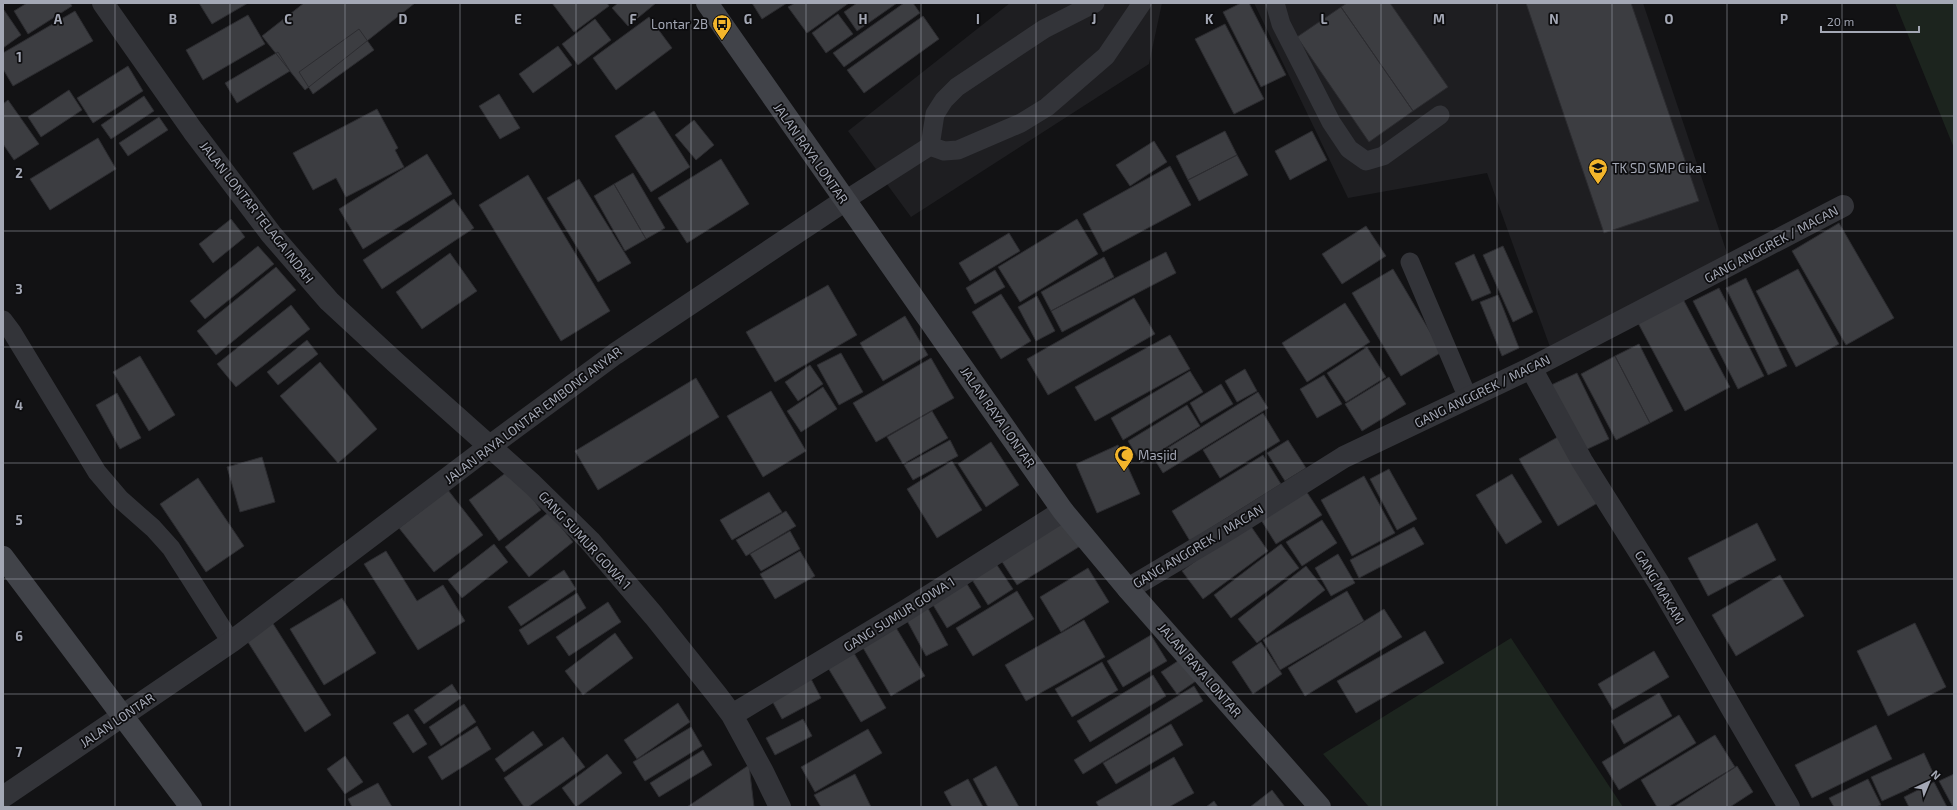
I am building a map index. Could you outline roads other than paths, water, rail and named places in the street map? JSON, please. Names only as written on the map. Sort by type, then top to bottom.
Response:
[{"type":"street","name":"JALAN RAYA LONTAR","points":[[707,3],[844,201],[1063,511],[1128,589],[1320,807]]},
{"type":"street","name":"JALAN LONTAR TELAGA INDAH","points":[[111,6],[216,161],[271,234],[329,302],[490,446]]},
{"type":"street","name":"JALAN RAYA LONTAR EMBONG ANYAR","points":[[232,642],[490,446],[615,354],[844,201]]},
{"type":"street","name":"GANG ANGGREK / MACAN","points":[[1128,589],[1231,528],[1344,457],[1531,368],[1843,206]]},
{"type":"street","name":"GANG MAKAM","points":[[1531,368],[1582,461],[1660,585],[1789,807]]},
{"type":"street","name":"GANG SUMUR GOWA 1","points":[[490,446],[532,484],[590,541],[718,694],[732,715],[780,807]]},
{"type":"street","name":"GANG SUMUR GOWA 1","points":[[732,715],[931,594],[1063,511]]},
{"type":"street","points":[[3,557],[191,807]]},
{"type":"street","name":"JALAN LONTAR","points":[[3,797],[232,642]]},
{"type":"lane","points":[[844,201],[930,146],[935,114],[944,100],[957,87],[1044,29],[1095,3]]},
{"type":"lane","points":[[930,146],[944,152],[958,150],[1021,123],[1048,107],[1106,56],[1142,3]]},
{"type":"lane","points":[[1275,3],[1281,24],[1331,122],[1349,150],[1366,161],[1383,156],[1440,115]]},
{"type":"lane","points":[[1410,262],[1468,398]]},
{"type":"lane","points":[[3,320],[12,332],[97,472],[120,499],[152,528],[171,548],[232,642]]},
{"type":"place","name":"Lontar 2B","points":[[722,41]]},
{"type":"place","name":"TK SD SMP Cikal","points":[[1598,185]]},
{"type":"place","name":"Masjid","points":[[1124,472]]}]
